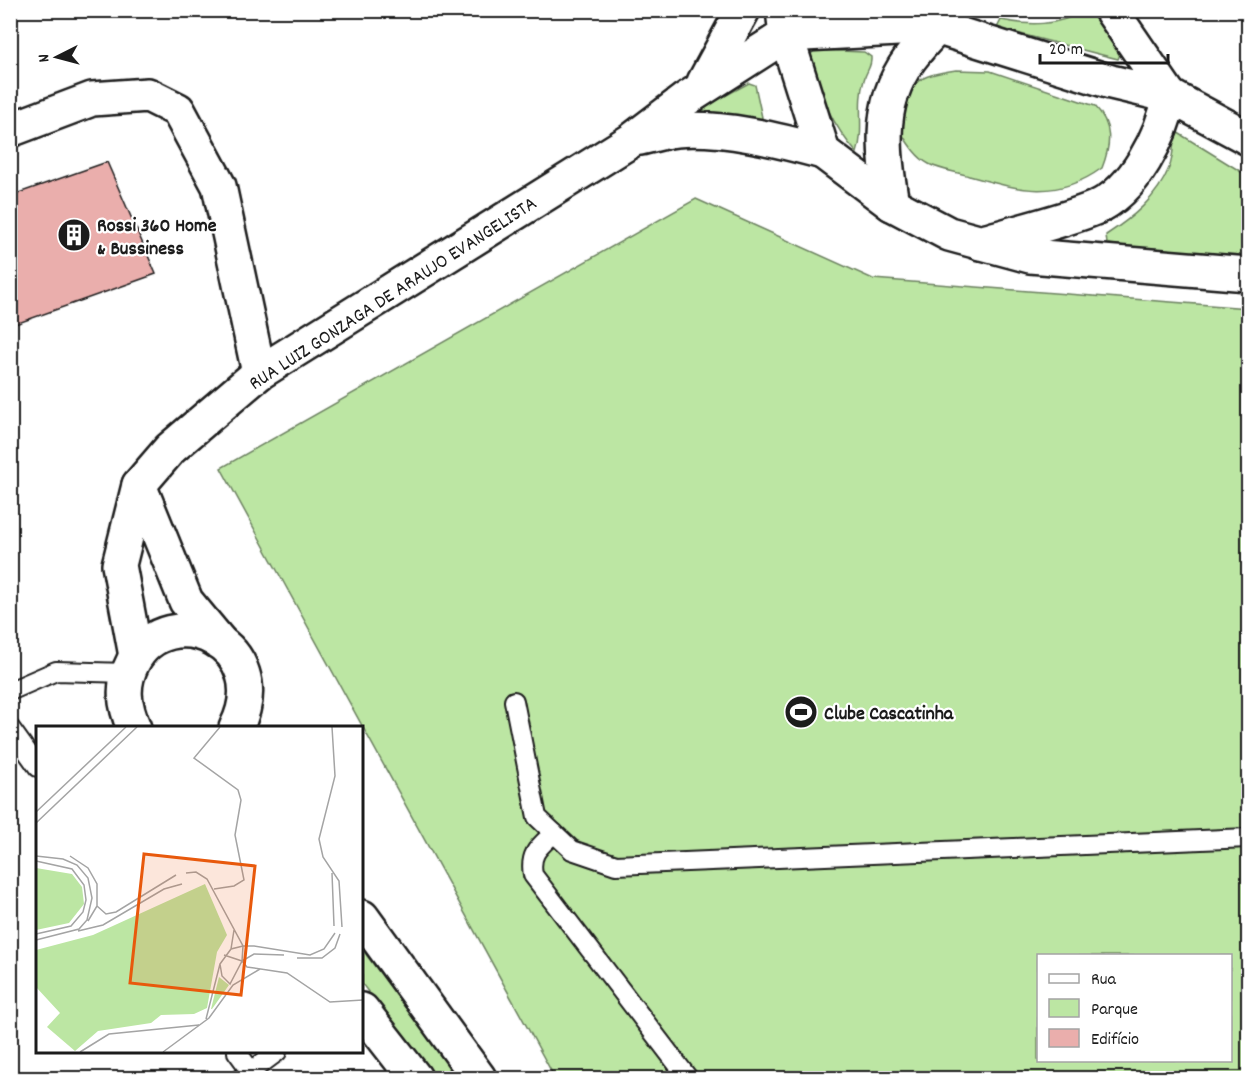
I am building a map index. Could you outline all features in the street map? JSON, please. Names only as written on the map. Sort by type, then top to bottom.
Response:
[{"type":"main road","points":[[698,91],[743,10]]},
{"type":"main road","points":[[980,243],[1097,207],[1121,188],[1140,167],[1165,121],[1170,96],[1111,10]]},
{"type":"main road","points":[[892,204],[883,151],[888,100],[900,69],[938,16]]},
{"type":"main road","points":[[1248,138],[1170,96],[1111,82],[938,16],[785,22],[823,152],[892,204],[950,234],[1030,256],[1248,274]]},
{"type":"main road","name":"RUA LUIZ GONZAGA DE ARAUJO EVANGELISTA","points":[[133,726],[127,712],[124,693],[132,665],[119,566],[139,485],[170,449],[259,373],[632,140],[785,22]]},
{"type":"main road","points":[[10,130],[92,99],[148,95],[178,110],[219,186],[259,373]]},
{"type":"main road","name":"RUA LUIZ GONZAGA DE ARAUJO EVANGELISTA","points":[[632,140],[676,130],[733,133],[766,137],[823,152]]},
{"type":"main road","points":[[139,485],[186,602],[238,662],[259,726]]},
{"type":"main road","points":[[132,665],[149,643],[166,634],[184,631],[202,633],[220,642]]},
{"type":"main road","points":[[237,726],[247,688]]},
{"type":"main road","points":[[363,918],[479,1078]]},
{"type":"main road","points":[[363,1011],[415,1078]]},
{"type":"lane","points":[[10,691],[56,671],[132,665]]},
{"type":"lane","points":[[514,701],[537,817],[572,850],[616,865],[1248,838]]},
{"type":"lane","points":[[10,728],[36,764]]},
{"type":"lane","points":[[555,833],[533,852],[531,862],[533,875],[688,1078]]},
{"type":"lane","points":[[237,1053],[247,1075],[276,1053]]},
{"type":"path","points":[[1020,10],[1046,10]]},
{"type":"green space","points":[[1083,11],[1093,11],[1119,45],[1121,52],[1118,59],[997,28],[1001,20],[1022,23],[1053,22]]},
{"type":"green space","points":[[815,50],[864,52],[871,57],[871,64],[862,89],[857,153],[833,120],[821,95],[808,57]]},
{"type":"green space","points":[[956,70],[990,71],[1095,106],[1105,120],[1109,136],[1102,168],[1069,185],[1037,190],[987,181],[938,168],[924,161],[910,146],[896,125],[915,84],[929,76]]},
{"type":"green space","points":[[749,83],[755,85],[763,122],[694,116],[704,107]]},
{"type":"green space","points":[[1175,131],[1248,176],[1248,259],[1107,244],[1106,235],[1125,222],[1158,189],[1172,159]]},
{"type":"green space","name":"Clube Cascatinha","points":[[696,199],[873,279],[1248,308],[1248,1078],[555,1078],[221,468]]},
{"type":"green space","points":[[363,950],[458,1078],[435,1078],[363,985]]},
{"type":"building","name":"Rossi 360 Home & Bussiness","points":[[107,162],[156,274],[10,326],[10,196]]},
{"type":"place","name":"Rossi 360 Home & Bussiness","points":[[74,235]]},
{"type":"place","name":"Clube Cascatinha","points":[[801,712]]}]
